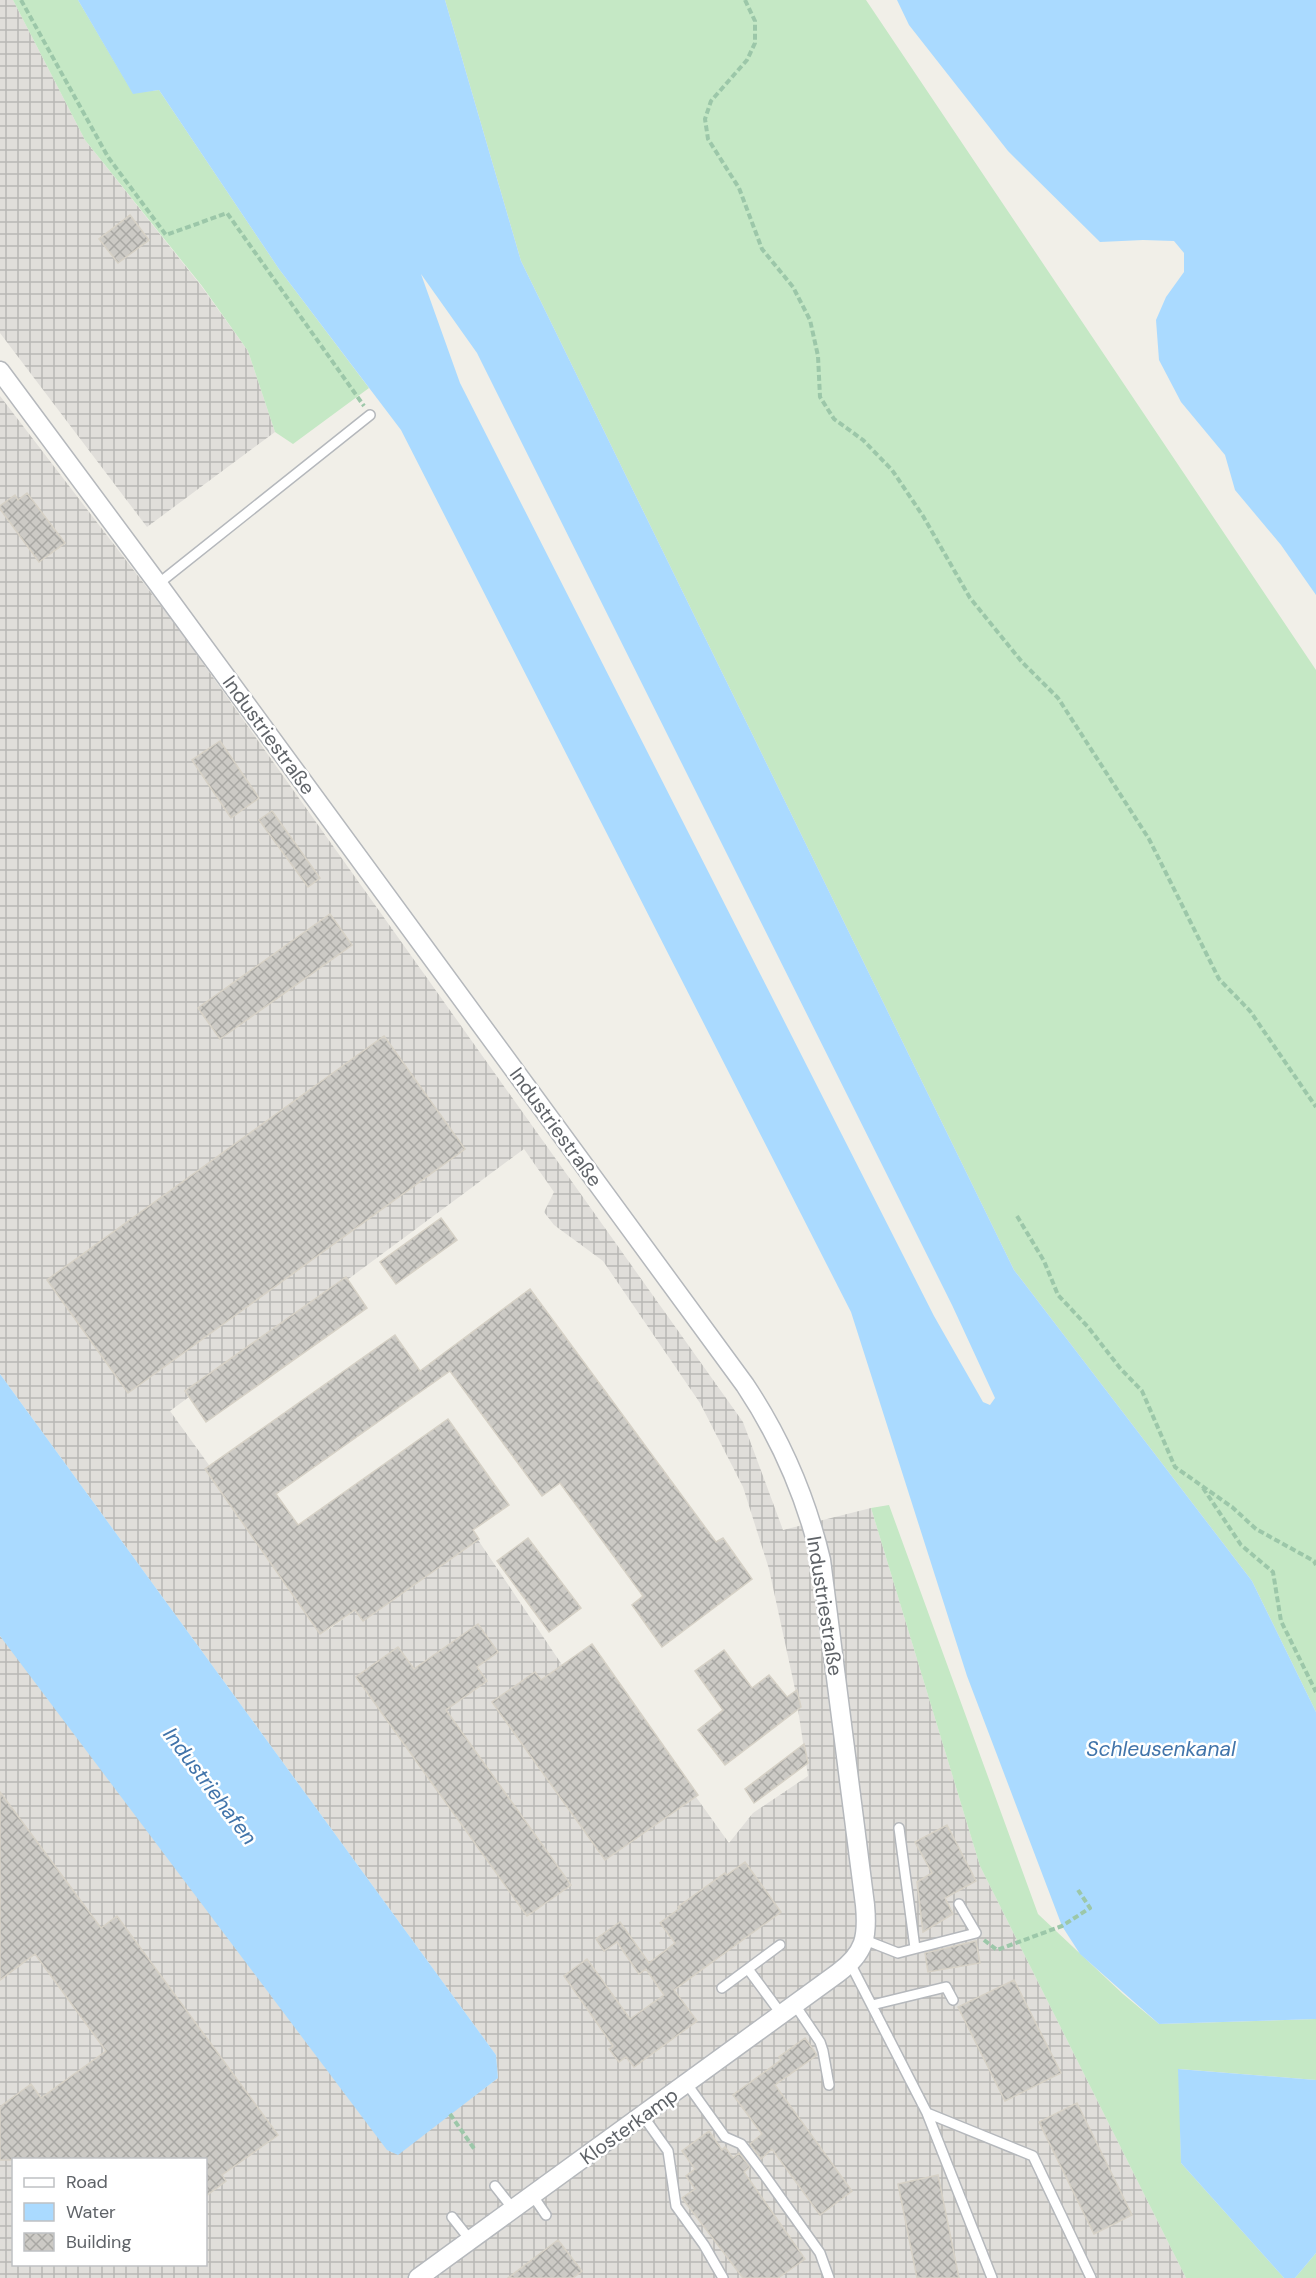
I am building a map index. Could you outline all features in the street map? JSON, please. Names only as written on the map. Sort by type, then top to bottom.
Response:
[{"type":"street","name":"Industriestraße","points":[[0,371],[745,1385],[776,1436],[806,1507],[824,1579],[865,1905],[865,1940]]},
{"type":"street","points":[[844,1968],[859,1953],[865,1940]]},
{"type":"street","name":"Klosterkamp","points":[[418,2278],[844,1968]]},
{"type":"lane","points":[[158,584],[370,415]]},
{"type":"lane","points":[[899,1828],[915,1948]]},
{"type":"lane","points":[[865,1940],[898,1953],[975,1933],[958,1904]]},
{"type":"lane","points":[[722,1988],[780,1946]]},
{"type":"lane","points":[[844,1968],[872,2005],[927,2113],[992,2278]]},
{"type":"lane","points":[[748,1969],[820,2042],[828,2085]]},
{"type":"lane","points":[[872,2005],[946,1987],[953,2000]]},
{"type":"lane","points":[[687,2084],[725,2137],[741,2144],[763,2173],[820,2253],[829,2278]]},
{"type":"lane","points":[[927,2113],[1033,2156],[1091,2278]]},
{"type":"lane","points":[[643,2116],[668,2151],[676,2206],[704,2245],[723,2278]]},
{"type":"lane","points":[[495,2186],[514,2210]]},
{"type":"lane","points":[[533,2196],[546,2215]]},
{"type":"lane","points":[[452,2217],[471,2241]]},
{"type":"path","points":[[21,0],[108,157],[166,236],[227,213],[370,415]]},
{"type":"path","points":[[745,0],[755,21],[755,43],[747,60],[711,101],[705,119],[708,139],[740,188],[762,249],[793,287],[810,320],[818,356],[820,397],[834,419],[863,440],[892,470],[923,516],[970,598],[1022,662],[1058,698],[1149,839],[1219,979],[1250,1011],[1316,1107]]},
{"type":"path","points":[[1017,1216],[1044,1260],[1058,1295],[1142,1391],[1175,1467],[1232,1507],[1256,1529],[1314,1561],[1316,1566]]},
{"type":"path","points":[[1202,1486],[1241,1545],[1273,1572],[1281,1621],[1316,1692]]},
{"type":"path","points":[[975,1933],[997,1950],[1062,1926],[1090,1908],[1078,1890]]},
{"type":"path","points":[[450,2114],[475,2150]]},
{"type":"shaded area","points":[[0,0],[13,0],[85,140],[202,287],[248,351],[275,432],[147,527],[0,333]]},
{"type":"shaded area","points":[[0,396],[175,624],[743,1422],[783,1530],[871,1508],[980,1866],[1186,2278],[0,2278],[0,1636],[450,2114],[498,2078],[496,2055],[0,1374]],"holes":[[[524,1149],[554,1192],[544,1212],[554,1225],[603,1261],[700,1403],[743,1487],[769,1569],[795,1689],[808,1776],[753,1813],[729,1843],[696,1797],[665,1818],[470,1528],[328,1630],[170,1411]]]},
{"type":"green space","points":[[13,0],[78,0],[133,93],[159,90],[279,269],[369,388],[293,444],[275,432],[248,351],[202,286],[85,140]]},
{"type":"green space","points":[[445,0],[866,0],[1316,670],[1316,1712],[1252,1581],[1014,1270],[521,261]]},
{"type":"green space","points":[[889,1505],[1038,1914],[1123,1994],[1159,2024],[1316,2019],[1316,2080],[1179,2069],[1181,2163],[1284,2278],[1186,2278],[980,1866],[871,1508]]},
{"type":"green space","points":[[1316,2253],[1316,2278],[1295,2278]]},
{"type":"water","name":"Schleusenkanal","points":[[78,0],[445,0],[521,261],[1014,1270],[1252,1581],[1316,1712],[1316,2019],[1159,2024],[1080,1954],[1062,1926],[967,1676],[851,1312],[401,430],[279,269],[159,90],[133,94]],"holes":[[[421,274],[477,353],[952,1305],[995,1398],[990,1405],[983,1402],[934,1316],[460,383]]]},
{"type":"water","points":[[897,0],[1316,0],[1316,595],[1281,545],[1235,490],[1225,455],[1181,402],[1159,360],[1156,320],[1166,297],[1184,272],[1184,253],[1174,241],[1100,242],[1008,151],[909,25]]},
{"type":"water","name":"Industriehafen","points":[[0,1374],[496,2055],[498,2078],[398,2155],[387,2150],[0,1636]]},
{"type":"water","points":[[1178,2069],[1316,2080],[1316,2253],[1295,2278],[1284,2278],[1181,2163]]},
{"type":"building","points":[[130,215],[149,240],[118,263],[99,239]]},
{"type":"building","points":[[27,493],[65,543],[39,562],[0,509],[0,506],[15,495],[18,500]]},
{"type":"building","points":[[220,741],[259,798],[231,818],[192,760]]},
{"type":"building","points":[[272,811],[320,878],[308,887],[259,820]]},
{"type":"building","points":[[330,914],[352,945],[220,1039],[198,1008]]},
{"type":"building","points":[[384,1036],[465,1149],[128,1393],[47,1280]]},
{"type":"building","points":[[441,1218],[457,1240],[396,1284],[380,1262]]},
{"type":"building","points":[[346,1277],[367,1308],[206,1422],[185,1391]]},
{"type":"building","points":[[530,1289],[716,1542],[723,1538],[752,1579],[662,1647],[632,1605],[643,1596],[560,1483],[542,1496],[450,1371],[276,1494],[298,1525],[448,1419],[509,1505],[473,1530],[479,1539],[363,1621],[355,1610],[320,1634],[205,1469],[395,1335],[420,1371]]},
{"type":"building","points":[[528,1538],[581,1608],[549,1632],[497,1561]]},
{"type":"building","points":[[478,1624],[498,1652],[477,1667],[487,1681],[446,1710],[571,1885],[527,1916],[356,1677],[398,1647],[414,1669]]},
{"type":"building","points":[[592,1644],[698,1795],[605,1860],[492,1702],[535,1672],[541,1680]]},
{"type":"building","points":[[724,1650],[752,1688],[769,1675],[787,1697],[797,1690],[801,1707],[725,1765],[698,1730],[723,1710],[695,1671]]},
{"type":"building","points":[[804,1744],[808,1763],[754,1803],[745,1789]]},
{"type":"building","points":[[0,1792],[101,1928],[117,1916],[278,2135],[222,2175],[226,2181],[207,2195],[207,2158],[12,2158],[12,2160],[0,2160],[0,2107],[31,2084],[41,2098],[106,2051],[35,1954],[0,1980]]},
{"type":"building","points":[[947,1825],[976,1881],[945,1898],[953,1914],[923,1932],[917,1882],[932,1873],[915,1842]]},
{"type":"building","points":[[745,1862],[781,1912],[674,1990],[697,2021],[634,2067],[626,2057],[619,2062],[609,2049],[613,2046],[564,1976],[587,1959],[630,2019],[664,1995],[646,1969],[639,1974],[617,1942],[604,1951],[596,1939],[620,1922],[649,1963],[675,1943],[660,1923],[725,1873],[727,1875]]},
{"type":"building","points":[[976,1941],[980,1963],[928,1972],[925,1953]]},
{"type":"building","points":[[1014,1980],[1061,2073],[1005,2101],[958,2007]]},
{"type":"building","points":[[805,2038],[817,2055],[775,2085],[852,2191],[820,2215],[772,2149],[761,2159],[750,2144],[762,2134],[733,2095],[781,2060],[779,2057]]},
{"type":"building","points":[[1077,2103],[1132,2215],[1094,2234],[1039,2122]]},
{"type":"building","points":[[709,2131],[722,2150],[725,2147],[733,2158],[739,2153],[750,2167],[744,2172],[805,2259],[778,2278],[743,2278],[682,2198],[695,2189],[686,2176],[695,2169],[682,2151]]},
{"type":"building","points":[[938,2175],[959,2278],[917,2278],[898,2184]]},
{"type":"building","points":[[558,2240],[582,2271],[573,2278],[508,2278]]}]
